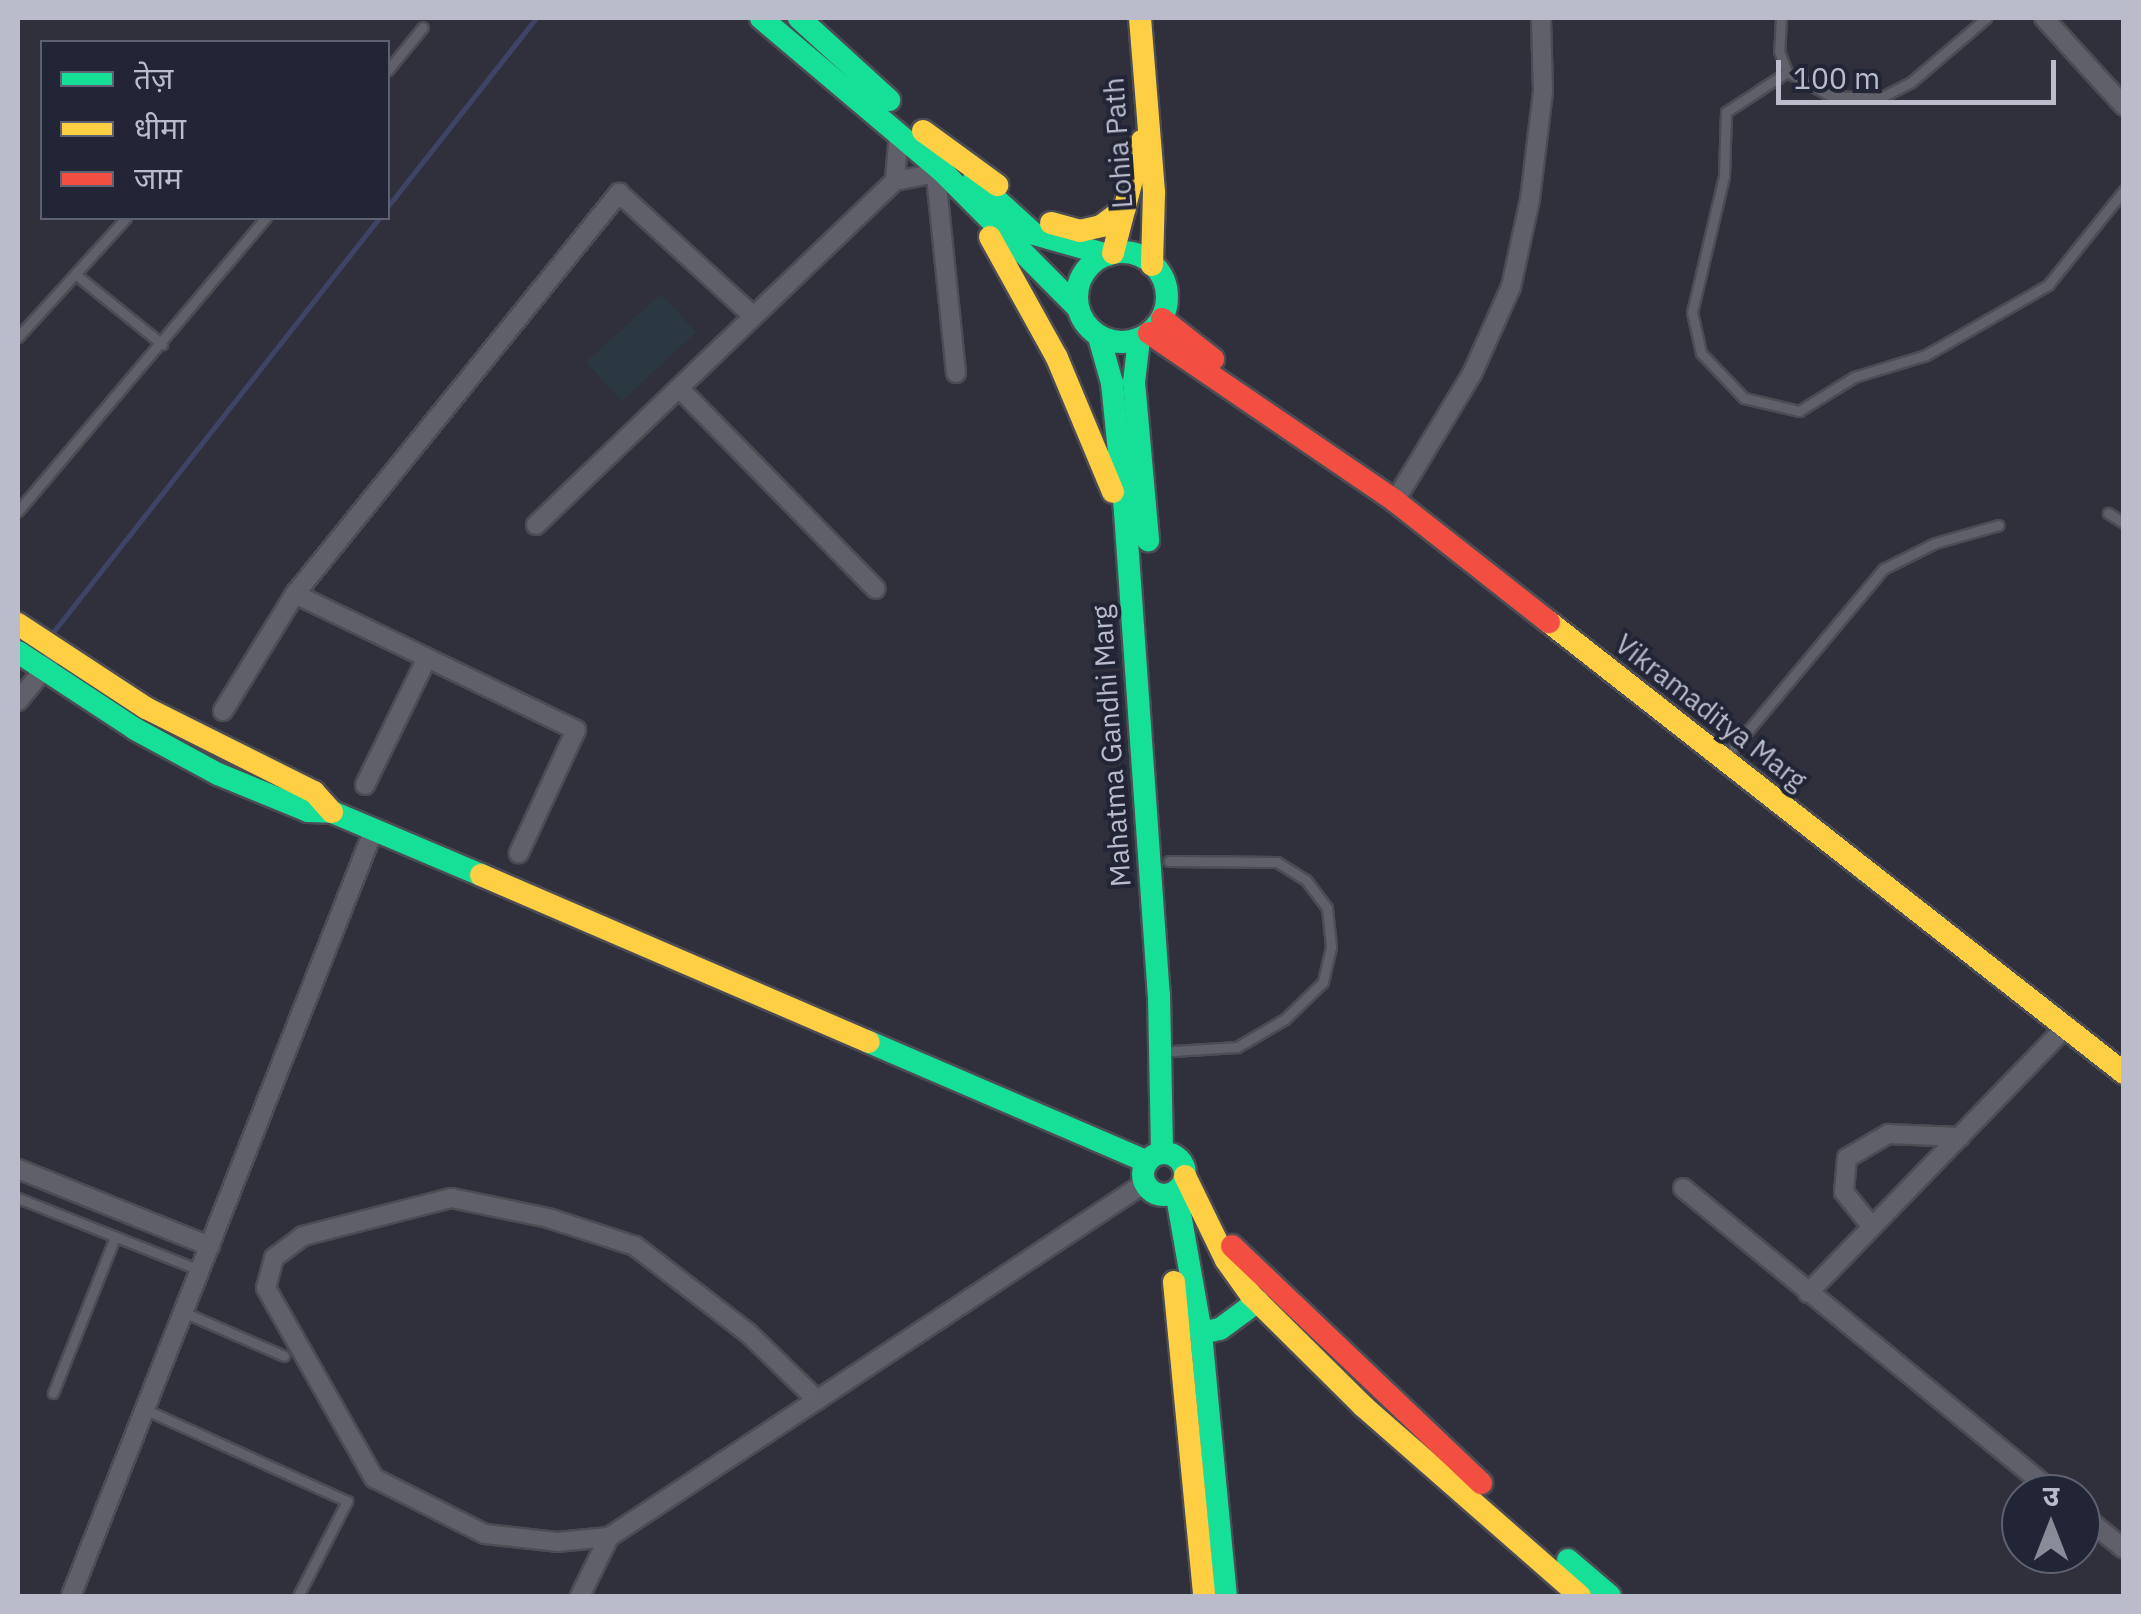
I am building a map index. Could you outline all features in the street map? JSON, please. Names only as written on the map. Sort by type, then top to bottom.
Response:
[{"type":"main road","points":[[762,18],[913,134],[1034,234],[1111,254],[1131,253],[1152,265],[1166,288],[1150,330],[1112,342],[1099,337],[1083,322],[1077,307],[939,174],[913,134],[802,18]]},
{"type":"main road","name":"Lohia Path","points":[[1140,18],[1154,193],[1152,265]]},
{"type":"main road","points":[[1077,307],[1083,273],[1111,254],[1147,122]]},
{"type":"main road","points":[[913,134],[1058,226],[1080,231],[1101,226],[1125,208]]},
{"type":"main road","points":[[983,214],[992,242],[1058,358],[1125,512]]},
{"type":"main road","name":"Vikramaditya Marg","points":[[1150,330],[1252,389],[1257,404],[1395,502],[2122,1068]]},
{"type":"main road","name":"Mahatma Gandhi Marg","points":[[1150,330],[1134,382],[1170,860],[1173,1051],[1156,1163]]},
{"type":"main road","name":"Mahatma Gandhi Marg","points":[[1099,337],[1112,384],[1125,512],[1159,995],[1156,1163]]},
{"type":"main road","points":[[22,637],[39,672],[314,792],[332,812],[1156,1163],[1182,1163],[1176,1187],[1214,1592]]},
{"type":"main road","points":[[1156,1163],[1154,1193],[1176,1187]]},
{"type":"main road","points":[[1176,1187],[1220,1241],[1226,1260],[1258,1302],[1363,1406],[1574,1582],[1610,1596]]},
{"type":"main road","points":[[1176,1187],[1201,1334],[1214,1592]]},
{"type":"main road","points":[[1220,1241],[1240,1250],[1574,1582]]},
{"type":"main road","points":[[1201,1334],[1220,1328],[1258,1302]]},
{"type":"street","points":[[1395,502],[1472,374],[1511,287],[1530,199],[1543,90],[1541,18]]},
{"type":"street","points":[[2044,18],[2124,106]]},
{"type":"street","points":[[894,181],[898,144],[913,134]]},
{"type":"street","points":[[536,525],[894,181],[939,174],[956,372]]},
{"type":"street","points":[[223,711],[294,594],[619,193],[753,316]]},
{"type":"street","points":[[679,388],[876,590]]},
{"type":"street","points":[[294,594],[576,730],[518,852]]},
{"type":"street","points":[[365,784],[426,658]]},
{"type":"street","points":[[18,718],[39,672]]},
{"type":"street","points":[[71,1596],[374,829]]},
{"type":"street","points":[[1808,1293],[2066,1028]]},
{"type":"street","points":[[1872,1227],[1844,1192],[1847,1158],[1888,1134],[1960,1137]]},
{"type":"street","points":[[818,1400],[748,1333],[635,1246],[548,1218],[450,1198],[303,1236],[274,1258],[266,1288],[374,1478],[485,1534],[557,1542],[609,1537],[818,1400],[1156,1163]]},
{"type":"street","points":[[18,1169],[210,1246]]},
{"type":"street","points":[[1684,1188],[2031,1474]]},
{"type":"street","points":[[2101,1530],[2124,1549]]},
{"type":"street","points":[[580,1596],[609,1537]]},
{"type":"lane","points":[[1781,18],[1779,51],[1787,72],[1830,96],[1880,98],[1910,83],[1986,18]]},
{"type":"lane","points":[[390,68],[424,27]]},
{"type":"lane","points":[[1787,72],[1726,112],[1724,176],[1692,312],[1700,353],[1744,398],[1799,412],[1854,376],[1926,355],[2048,285],[2124,190]]},
{"type":"lane","points":[[18,337],[124,220]]},
{"type":"lane","points":[[18,511],[264,220]]},
{"type":"lane","points":[[75,274],[162,344]]},
{"type":"lane","points":[[2108,513],[2124,523]]},
{"type":"lane","points":[[1724,760],[1884,569],[1935,544],[1999,525]]},
{"type":"lane","points":[[1170,860],[1278,862],[1306,880],[1327,908],[1331,947],[1322,982],[1285,1019],[1237,1047],[1173,1051]]},
{"type":"lane","points":[[18,1198],[200,1270]]},
{"type":"lane","points":[[53,1393],[115,1237]]},
{"type":"lane","points":[[183,1312],[284,1356]]},
{"type":"lane","points":[[144,1409],[347,1500],[298,1596]]},
{"type":"shaded area","points":[[661,294],[696,332],[622,401],[586,362]]},
{"type":"waterway","points":[[390,203],[536,18]]},
{"type":"waterway","points":[[50,636],[377,220]]},
{"type":"traffic: fast","points":[[761,18],[942,171],[1077,307]]},
{"type":"traffic: fast","points":[[799,18],[889,100]]},
{"type":"traffic: fast","points":[[974,179],[1034,234],[1108,255]]},
{"type":"traffic: fast","points":[[1122,252],[1139,255],[1154,265],[1164,280],[1167,297],[1164,314],[1154,329],[1139,339],[1122,342],[1105,339],[1090,329],[1080,314],[1077,297],[1080,280],[1090,265],[1105,255],[1122,252]]},
{"type":"traffic: fast","points":[[1099,337],[1112,383],[1125,512],[1159,995],[1162,1153]]},
{"type":"traffic: fast","points":[[1139,339],[1134,382],[1148,540]]},
{"type":"traffic: fast","points":[[18,652],[135,729],[218,774],[308,811],[332,812],[481,875]]},
{"type":"traffic: fast","points":[[869,1042],[1147,1162]]},
{"type":"traffic: fast","points":[[1164,1153],[1179,1159],[1185,1174],[1179,1189],[1164,1195],[1149,1189],[1143,1174],[1149,1159],[1164,1153]]},
{"type":"traffic: fast","points":[[1176,1191],[1201,1333],[1226,1596]]},
{"type":"traffic: fast","points":[[1201,1333],[1220,1329],[1258,1301]]},
{"type":"traffic: fast","points":[[1568,1560],[1610,1596]]},
{"type":"traffic: slow","points":[[1140,18],[1154,193],[1152,265]]},
{"type":"traffic: slow","points":[[923,131],[997,185]]},
{"type":"traffic: slow","points":[[1113,253],[1142,141]]},
{"type":"traffic: slow","points":[[1051,223],[1080,231],[1101,226],[1125,208]]},
{"type":"traffic: slow","points":[[990,237],[1057,358],[1113,492]]},
{"type":"traffic: slow","points":[[1549,622],[2124,1073]]},
{"type":"traffic: slow","points":[[18,624],[146,708],[314,792],[332,812]]},
{"type":"traffic: slow","points":[[481,875],[869,1042]]},
{"type":"traffic: slow","points":[[1185,1176],[1226,1260],[1251,1295],[1363,1406],[1580,1596]]},
{"type":"traffic: slow","points":[[1174,1282],[1204,1596]]},
{"type":"traffic: jam","points":[[1162,319],[1213,359]]},
{"type":"traffic: jam","points":[[1149,333],[1395,501],[1549,622]]},
{"type":"traffic: jam","points":[[1232,1246],[1481,1483]]}]
